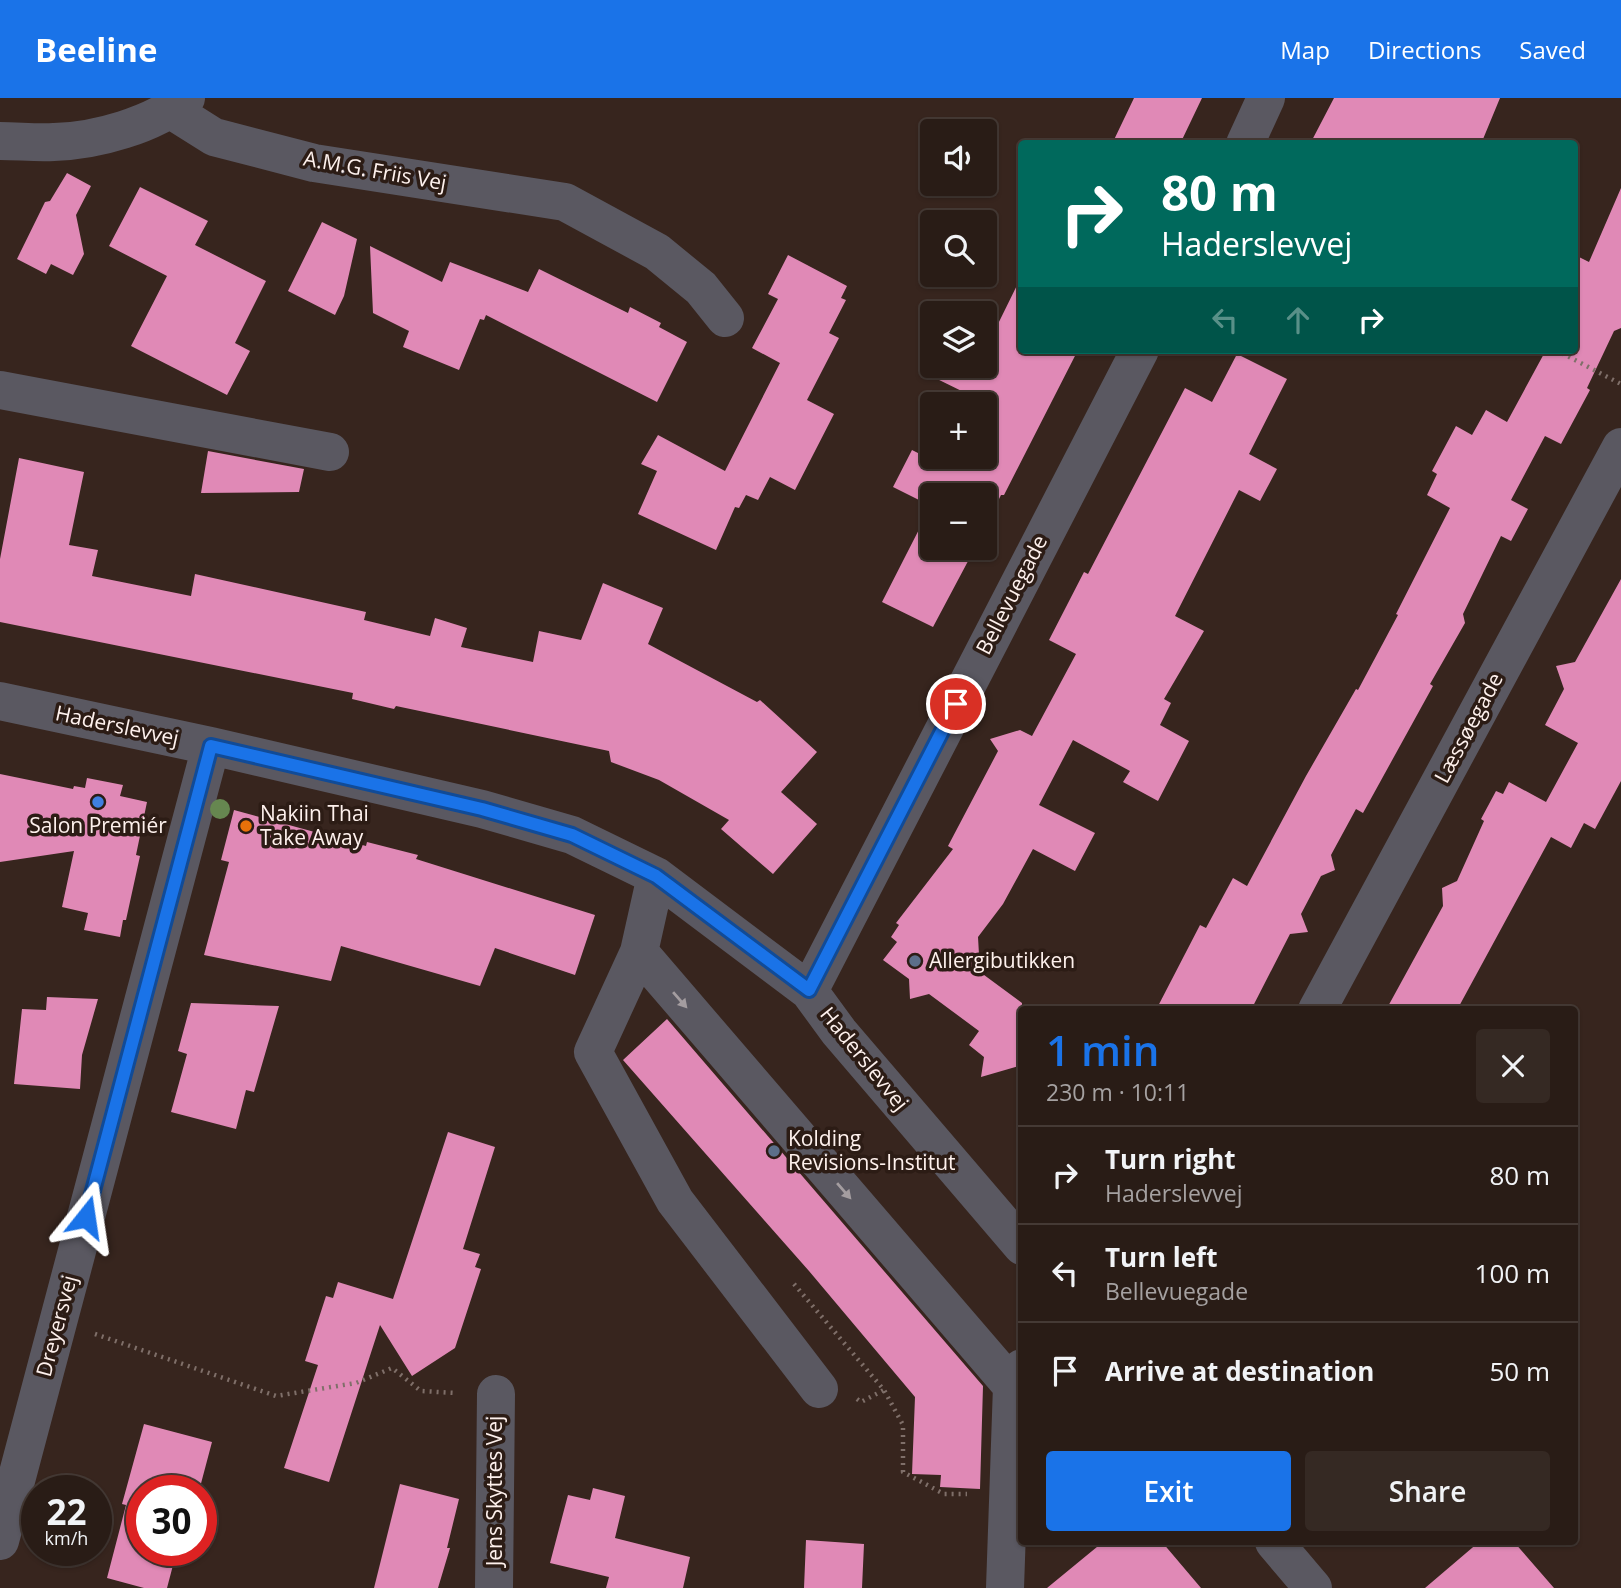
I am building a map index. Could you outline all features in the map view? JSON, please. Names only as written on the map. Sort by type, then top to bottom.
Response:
[{"type":"street","points":[[1247,140],[1266,98]]},
{"type":"street","name":"A.M.G. Friis Vej","points":[[0,141],[55,142],[112,134],[178,104],[214,138],[314,163],[565,202],[657,252],[701,288],[725,318]]},
{"type":"street","name":"Bellevuegade","points":[[809,990],[1138,354]]},
{"type":"street","points":[[0,390],[330,452]]},
{"type":"street","name":"Læssøegade","points":[[1319,1006],[1621,447]]},
{"type":"street","name":"Haderslevvej","points":[[0,701],[211,746],[482,809],[572,835],[656,876],[809,990],[839,1032],[1018,1241]]},
{"type":"street","name":"Dreyersvej","points":[[0,1541],[211,746]]},
{"type":"street","points":[[656,876],[639,952],[593,1052],[675,1201],[819,1389]]},
{"type":"street","points":[[639,952],[1017,1377],[1005,1588]]},
{"type":"street","name":"Jens Skyttes Vej","points":[[494,1588],[496,1394]]},
{"type":"street","points":[[1277,1545],[1313,1588]]},
{"type":"path","points":[[1564,354],[1621,384]]},
{"type":"path","points":[[58,1322],[276,1396],[356,1383],[392,1368],[421,1391],[496,1394]]},
{"type":"building","points":[[1134,98],[1202,98],[1182,140],[1114,140]]},
{"type":"building","points":[[1334,98],[1500,98],[1483,140],[1312,140]]},
{"type":"building","points":[[67,173],[91,186],[76,215],[84,254],[73,275],[51,264],[46,274],[17,259],[45,202],[50,201]]},
{"type":"building","points":[[140,187],[208,221],[195,245],[266,281],[235,343],[250,351],[227,395],[131,346],[167,276],[109,246]]},
{"type":"building","points":[[1621,188],[1621,328],[1614,331],[1587,388],[1590,390],[1561,444],[1545,436],[1511,500],[1528,509],[1511,541],[1501,536],[1463,614],[1465,623],[1430,684],[1433,686],[1363,813],[1356,809],[1331,855],[1335,870],[1321,876],[1301,914],[1308,932],[1290,934],[1253,1006],[1158,1006],[1200,925],[1206,928],[1233,878],[1247,886],[1398,615],[1396,614],[1450,508],[1427,495],[1437,474],[1432,471],[1456,426],[1472,435],[1486,410],[1507,422],[1544,354],[1578,354],[1578,256],[1589,262]]},
{"type":"building","points":[[322,222],[357,239],[344,296],[335,315],[288,291]]},
{"type":"building","points":[[370,246],[442,282],[450,262],[528,292],[539,269],[628,313],[630,307],[661,323],[659,327],[687,342],[657,402],[486,315],[484,320],[480,319],[459,370],[403,347],[409,331],[373,313]]},
{"type":"building","points":[[788,255],[847,286],[841,298],[846,300],[829,333],[839,338],[807,400],[834,414],[795,490],[770,477],[758,500],[746,495],[739,508],[735,507],[716,550],[638,514],[657,471],[641,464],[658,435],[725,471],[780,363],[752,348],[778,299],[768,294]]},
{"type":"building","points":[[1018,283],[1018,354],[1076,354],[1004,495],[1001,495],[997,503],[997,483],[920,483],[920,500],[893,487],[912,450],[920,454],[920,469],[997,469],[997,392],[964,392],[935,378],[997,378],[997,326]]},
{"type":"building","points":[[1237,354],[1287,379],[1249,454],[1277,469],[1260,501],[1239,490],[1175,616],[1204,631],[1164,699],[1171,703],[1160,725],[1189,741],[1158,801],[1123,782],[1130,771],[1073,740],[1039,805],[1095,833],[1075,871],[1033,849],[1003,904],[978,937],[980,972],[1022,1003],[1022,1006],[1018,1006],[1018,1066],[981,1077],[984,1057],[969,1045],[979,1031],[929,994],[910,999],[909,979],[883,960],[897,942],[891,937],[899,925],[896,923],[953,849],[948,846],[998,751],[990,739],[1020,730],[1032,736],[1076,654],[1049,640],[1084,572],[1088,574],[1185,388],[1212,402]]},
{"type":"building","points":[[208,451],[304,469],[299,492],[201,493]]},
{"type":"building","points":[[19,458],[84,472],[69,545],[98,550],[92,576],[191,596],[195,574],[366,612],[364,620],[430,636],[435,618],[467,628],[461,647],[533,662],[539,631],[581,640],[603,583],[663,608],[648,644],[757,702],[760,700],[817,752],[781,792],[817,824],[773,874],[721,829],[729,820],[659,780],[611,762],[609,751],[396,706],[394,709],[352,699],[353,693],[0,622],[0,559]]},
{"type":"building","points":[[920,528],[920,560],[969,560],[933,627],[882,602]]},
{"type":"building","points":[[1621,579],[1621,781],[1595,829],[1584,823],[1571,848],[1551,837],[1459,1006],[1388,1006],[1443,906],[1442,888],[1457,881],[1484,821],[1481,819],[1496,791],[1503,794],[1509,782],[1546,802],[1578,743],[1545,725],[1564,689],[1556,666],[1575,662]]},
{"type":"building","points":[[0,774],[73,789],[74,786],[85,788],[87,778],[123,785],[120,796],[147,802],[136,855],[140,856],[120,937],[84,930],[88,913],[62,907],[74,851],[0,862]]},
{"type":"building","points":[[234,810],[366,846],[367,842],[418,855],[416,859],[595,915],[575,975],[495,948],[480,986],[341,946],[331,981],[204,955],[229,862],[221,860]]},
{"type":"building","points":[[47,997],[98,999],[82,1055],[80,1089],[14,1084],[22,1009],[46,1010]]},
{"type":"building","points":[[191,1003],[279,1006],[254,1092],[246,1090],[236,1129],[171,1112],[187,1054],[178,1051]]},
{"type":"building","points":[[667,1019],[983,1386],[980,1489],[940,1487],[941,1475],[912,1474],[915,1397],[809,1271],[623,1060]]},
{"type":"building","points":[[448,1132],[495,1147],[463,1249],[480,1254],[475,1267],[481,1269],[455,1348],[412,1376],[380,1325],[329,1482],[284,1468],[318,1365],[305,1361],[326,1296],[333,1298],[338,1282],[393,1299]]},
{"type":"building","points":[[144,1424],[212,1442],[203,1475],[130,1475]]},
{"type":"building","points":[[400,1484],[459,1499],[447,1548],[450,1548],[438,1588],[374,1588]]},
{"type":"building","points":[[593,1488],[625,1496],[615,1538],[690,1557],[683,1588],[606,1588],[609,1577],[550,1563],[568,1495],[590,1500]]},
{"type":"building","points":[[126,1489],[126,1505],[122,1504]]},
{"type":"building","points":[[126,1505],[126,1566],[173,1566],[167,1588],[144,1588],[107,1578]]},
{"type":"building","points":[[806,1540],[864,1544],[862,1588],[804,1588]]},
{"type":"building","points":[[1099,1545],[1165,1545],[1201,1588],[1047,1588]]},
{"type":"building","points":[[1475,1545],[1517,1545],[1554,1588],[1425,1588]]},
{"type":"place","name":"Salon Premiér","points":[[98,802]]},
{"type":"place","name":"Nakiin Thai Take Away","points":[[246,826]]},
{"type":"place","name":"Allergibutikken","points":[[915,961]]},
{"type":"place","name":"Kolding Revisions-Institut","points":[[774,1151]]},
{"type":"route","points":[[86,1217],[211,746],[482,809],[572,835],[656,876],[809,990],[956,704]]}]
